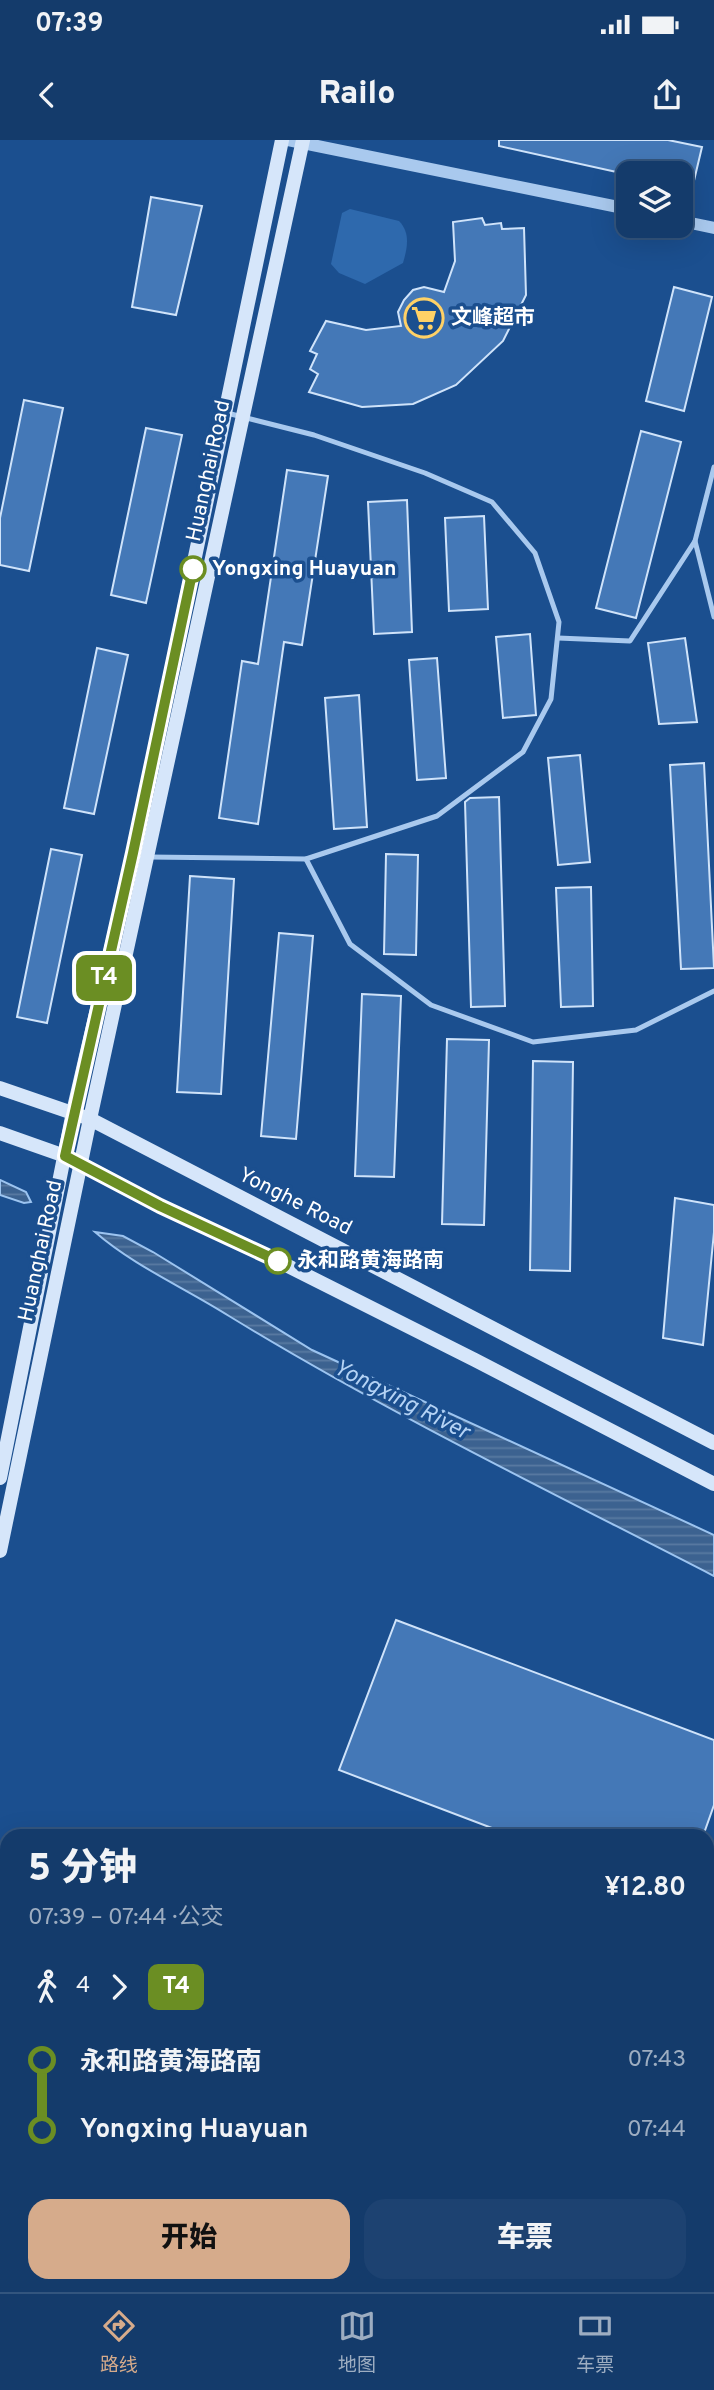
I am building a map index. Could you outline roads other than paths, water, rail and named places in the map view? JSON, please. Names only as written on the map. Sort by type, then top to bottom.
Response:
[{"type":"main road","name":"Huanghai Road","points":[[0,1478],[74,1112],[133,853],[282,140]]},
{"type":"main road","name":"Huanghai Road","points":[[0,1551],[90,1119],[242,418],[298,141]]},
{"type":"main road","name":"Yonghe Road","points":[[0,1088],[90,1119],[714,1443]]},
{"type":"main road","points":[[0,1133],[65,1156],[160,1206],[278,1261],[475,1360],[714,1484]]},
{"type":"street","points":[[298,141],[616,207]]},
{"type":"street","points":[[693,223],[714,228]]},
{"type":"lane","points":[[133,853],[148,857],[306,859],[437,816],[523,752],[551,699],[559,622],[535,553],[492,502],[425,473],[314,435],[225,413]]},
{"type":"lane","points":[[558,638],[630,641],[695,541],[714,467]]},
{"type":"lane","points":[[695,541],[714,617]]},
{"type":"lane","points":[[306,859],[350,944],[431,1005],[533,1042],[636,1030],[714,991]]},
{"type":"water","points":[[0,1180],[26,1192],[31,1202],[24,1203],[0,1195]]},
{"type":"water","name":"Yongxing River","points":[[95,1232],[123,1236],[153,1252],[312,1350],[714,1535],[714,1576],[348,1385],[143,1266]]},
{"type":"place","name":"文峰超市","points":[[424,318]]},
{"type":"place","name":"Yongxing Huayuan","points":[[193,569]]},
{"type":"place","name":"永和路黄海路南","points":[[278,1261]]}]
